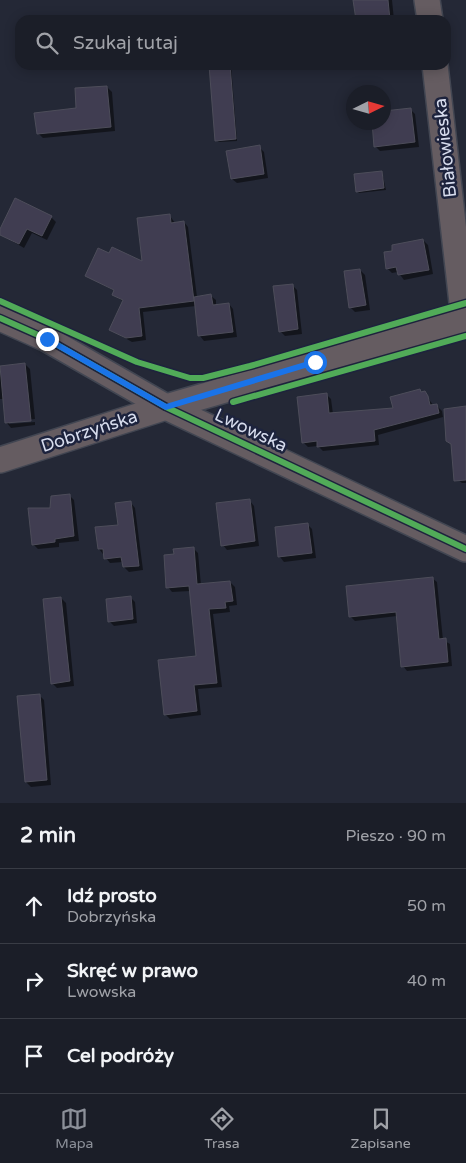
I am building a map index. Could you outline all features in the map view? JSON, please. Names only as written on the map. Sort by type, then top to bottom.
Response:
[{"type":"street","points":[[428,0],[430,15]]},
{"type":"street","name":"Białowieska","points":[[436,70],[465,320]]},
{"type":"street","name":"Lwowska","points":[[0,318],[47,339],[166,407],[466,549]]},
{"type":"street","name":"Dobrzyńska","points":[[0,460],[166,407],[465,320]]},
{"type":"building","points":[[353,0],[388,0],[390,15],[355,15]]},
{"type":"building","points":[[209,70],[230,70],[236,139],[215,141]]},
{"type":"building","points":[[107,86],[111,127],[37,134],[34,113],[76,108],[75,88]]},
{"type":"building","points":[[411,108],[415,142],[374,147],[373,130],[391,130],[391,110]]},
{"type":"building","points":[[260,145],[264,174],[231,179],[226,151]]},
{"type":"building","points":[[382,171],[384,188],[356,192],[354,174]]},
{"type":"building","points":[[15,198],[52,216],[42,236],[27,229],[19,244],[0,235],[0,229]]},
{"type":"building","points":[[170,214],[171,223],[184,221],[194,301],[139,308],[142,336],[126,338],[109,330],[123,300],[112,295],[114,290],[85,276],[98,248],[109,253],[112,247],[142,261],[137,218]]},
{"type":"building","points":[[423,239],[429,270],[398,275],[396,267],[386,269],[384,252],[392,251],[392,245]]},
{"type":"building","points":[[360,269],[366,305],[349,308],[344,271]]},
{"type":"building","points":[[293,284],[298,329],[279,332],[273,286]]},
{"type":"building","points":[[211,294],[213,305],[229,303],[233,332],[198,336],[194,297]]},
{"type":"building","points":[[25,363],[31,421],[5,423],[0,366]]},
{"type":"building","points":[[420,389],[421,392],[425,391],[430,405],[437,404],[439,413],[374,430],[375,441],[317,447],[317,441],[302,443],[297,397],[327,393],[329,413],[393,408],[390,397]]},
{"type":"building","points":[[466,406],[466,480],[454,481],[451,444],[446,441],[444,409]]},
{"type":"building","points":[[70,494],[74,536],[55,539],[55,542],[32,545],[28,508],[50,508],[51,496]]},
{"type":"building","points":[[250,499],[255,541],[221,546],[216,503]]},
{"type":"building","points":[[131,501],[139,566],[123,567],[121,557],[104,559],[103,549],[98,549],[95,527],[118,525],[115,503]]},
{"type":"building","points":[[308,523],[312,553],[278,557],[275,527]]},
{"type":"building","points":[[194,547],[197,584],[230,581],[233,601],[225,602],[226,608],[209,609],[217,683],[194,685],[197,711],[164,715],[158,660],[196,656],[189,586],[166,588],[164,555],[174,554],[173,549]]},
{"type":"building","points":[[433,577],[439,639],[446,638],[448,662],[401,667],[396,612],[349,617],[346,586]]},
{"type":"building","points":[[131,596],[133,619],[108,622],[106,599]]},
{"type":"building","points":[[61,597],[70,681],[51,684],[43,599]]},
{"type":"building","points":[[40,694],[47,780],[25,782],[17,696]]},
{"type":"cycle path","points":[[0,301],[137,362],[190,378],[203,378],[250,366],[466,303]]},
{"type":"cycle path","points":[[0,318],[47,339],[166,407],[466,549]]},
{"type":"cycle path","points":[[233,402],[466,336]]},
{"type":"route","points":[[47,339],[166,407],[315,362]]}]
